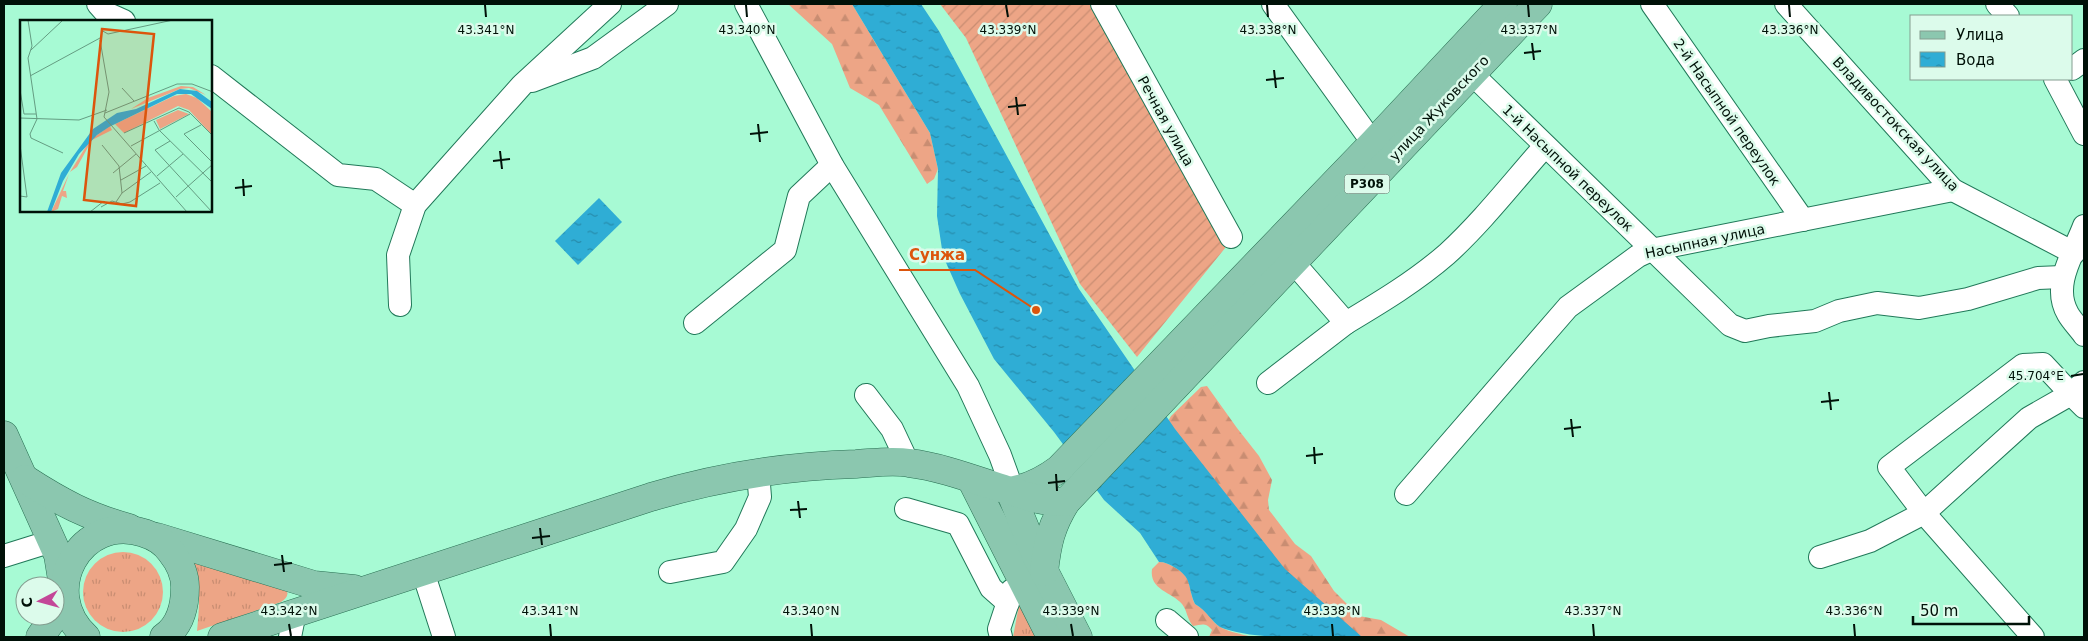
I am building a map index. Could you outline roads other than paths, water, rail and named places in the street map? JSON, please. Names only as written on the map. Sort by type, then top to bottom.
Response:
[{"type":"main road","name":"P308","points":[[1187,354],[1373,143],[1503,4]]},
{"type":"main road","name":"улица Жуковского","points":[[1187,354],[1293,262],[1538,4]]},
{"type":"main road","points":[[1010,491],[1038,484],[1059,469],[1187,354]]},
{"type":"main road","points":[[1023,566],[1049,537],[1054,521],[1073,494],[1187,354]]},
{"type":"main road","points":[[4,435],[58,555],[62,576]]},
{"type":"main road","points":[[222,637],[293,625],[364,590],[669,492],[705,482],[758,472],[833,464],[908,463],[972,479],[1038,500],[1073,494]]},
{"type":"main road","points":[[25,479],[59,501],[96,518],[314,585],[364,590]]},
{"type":"main road","points":[[972,479],[1023,566],[1078,637]]},
{"type":"main road","points":[[1010,491],[1008,508],[1023,566],[1051,637]]},
{"type":"main road","points":[[1010,491],[1023,566]]},
{"type":"main road","points":[[65,585],[68,569],[78,551],[94,538],[114,530],[143,532],[168,546],[179,562],[185,581],[185,600],[173,631]]},
{"type":"main road","points":[[65,605],[70,618],[86,637]]},
{"type":"main road","points":[[40,637],[48,626]]},
{"type":"street","points":[[98,4],[106,13],[122,20]]},
{"type":"street","points":[[400,305],[398,255],[415,205],[522,85],[610,4]]},
{"type":"street","points":[[522,85],[594,58],[667,4]]},
{"type":"street","name":"Речная улица","points":[[1102,4],[1230,238]]},
{"type":"street","points":[[1273,4],[1373,143]]},
{"type":"street","name":"2-й Насыпной переулок","points":[[1652,4],[1803,220]]},
{"type":"street","name":"Владивостокская улица","points":[[1786,4],[1954,190],[2074,253]]},
{"type":"street","points":[[1998,4],[2007,15]]},
{"type":"street","points":[[744,8],[832,165],[968,386],[1000,455],[1008,477],[1010,491]]},
{"type":"street","points":[[2073,68],[2084,60]]},
{"type":"street","name":"1-й Насыпной переулок","points":[[1472,74],[1730,325],[1745,331],[1769,326],[1815,321],[1839,311],[1877,304],[1919,308],[1968,299],[2038,278],[2062,277]]},
{"type":"street","points":[[212,77],[338,175],[376,179],[415,205]]},
{"type":"street","points":[[2062,80],[2078,108],[2084,134]]},
{"type":"street","points":[[1268,383],[1346,323],[1403,288],[1447,254],[1482,219],[1545,146]]},
{"type":"street","points":[[695,323],[784,250],[799,196],[832,165]]},
{"type":"street","name":"Насыпная улица","points":[[1406,494],[1568,307],[1638,256],[1651,250],[1954,190]]},
{"type":"street","points":[[2084,226],[2074,253],[2062,277],[2061,298],[2068,314],[2084,335]]},
{"type":"street","points":[[1293,262],[1346,323]]},
{"type":"street","points":[[1820,557],[1870,541],[1924,513],[2028,418],[2080,394],[2043,364],[2023,365],[1889,467],[1924,513],[2033,637]]},
{"type":"street","points":[[866,395],[892,428],[908,463]]},
{"type":"street","points":[[670,572],[723,562],[746,529],[760,497],[758,472]]},
{"type":"street","points":[[906,509],[958,524],[990,588],[1008,603]]},
{"type":"street","points":[[4,556],[52,541]]},
{"type":"street","points":[[1001,637],[999,629],[1023,566]]},
{"type":"street","points":[[422,572],[444,637]]},
{"type":"street","points":[[1167,620],[1187,637]]},
{"type":"water","points":[[852,4],[921,4],[939,31],[1079,289],[1175,429],[1285,569],[1362,637],[1309,638],[1269,636],[1220,627],[1195,604],[1189,583],[1184,575],[1170,565],[1159,562],[1140,533],[1104,500],[1054,432],[994,359],[960,294],[943,256],[937,216],[938,169],[930,133]]},
{"type":"water","points":[[599,198],[622,222],[578,265],[555,241]]},
{"type":"place","name":"Сунжа","points":[[1036,310]]}]
